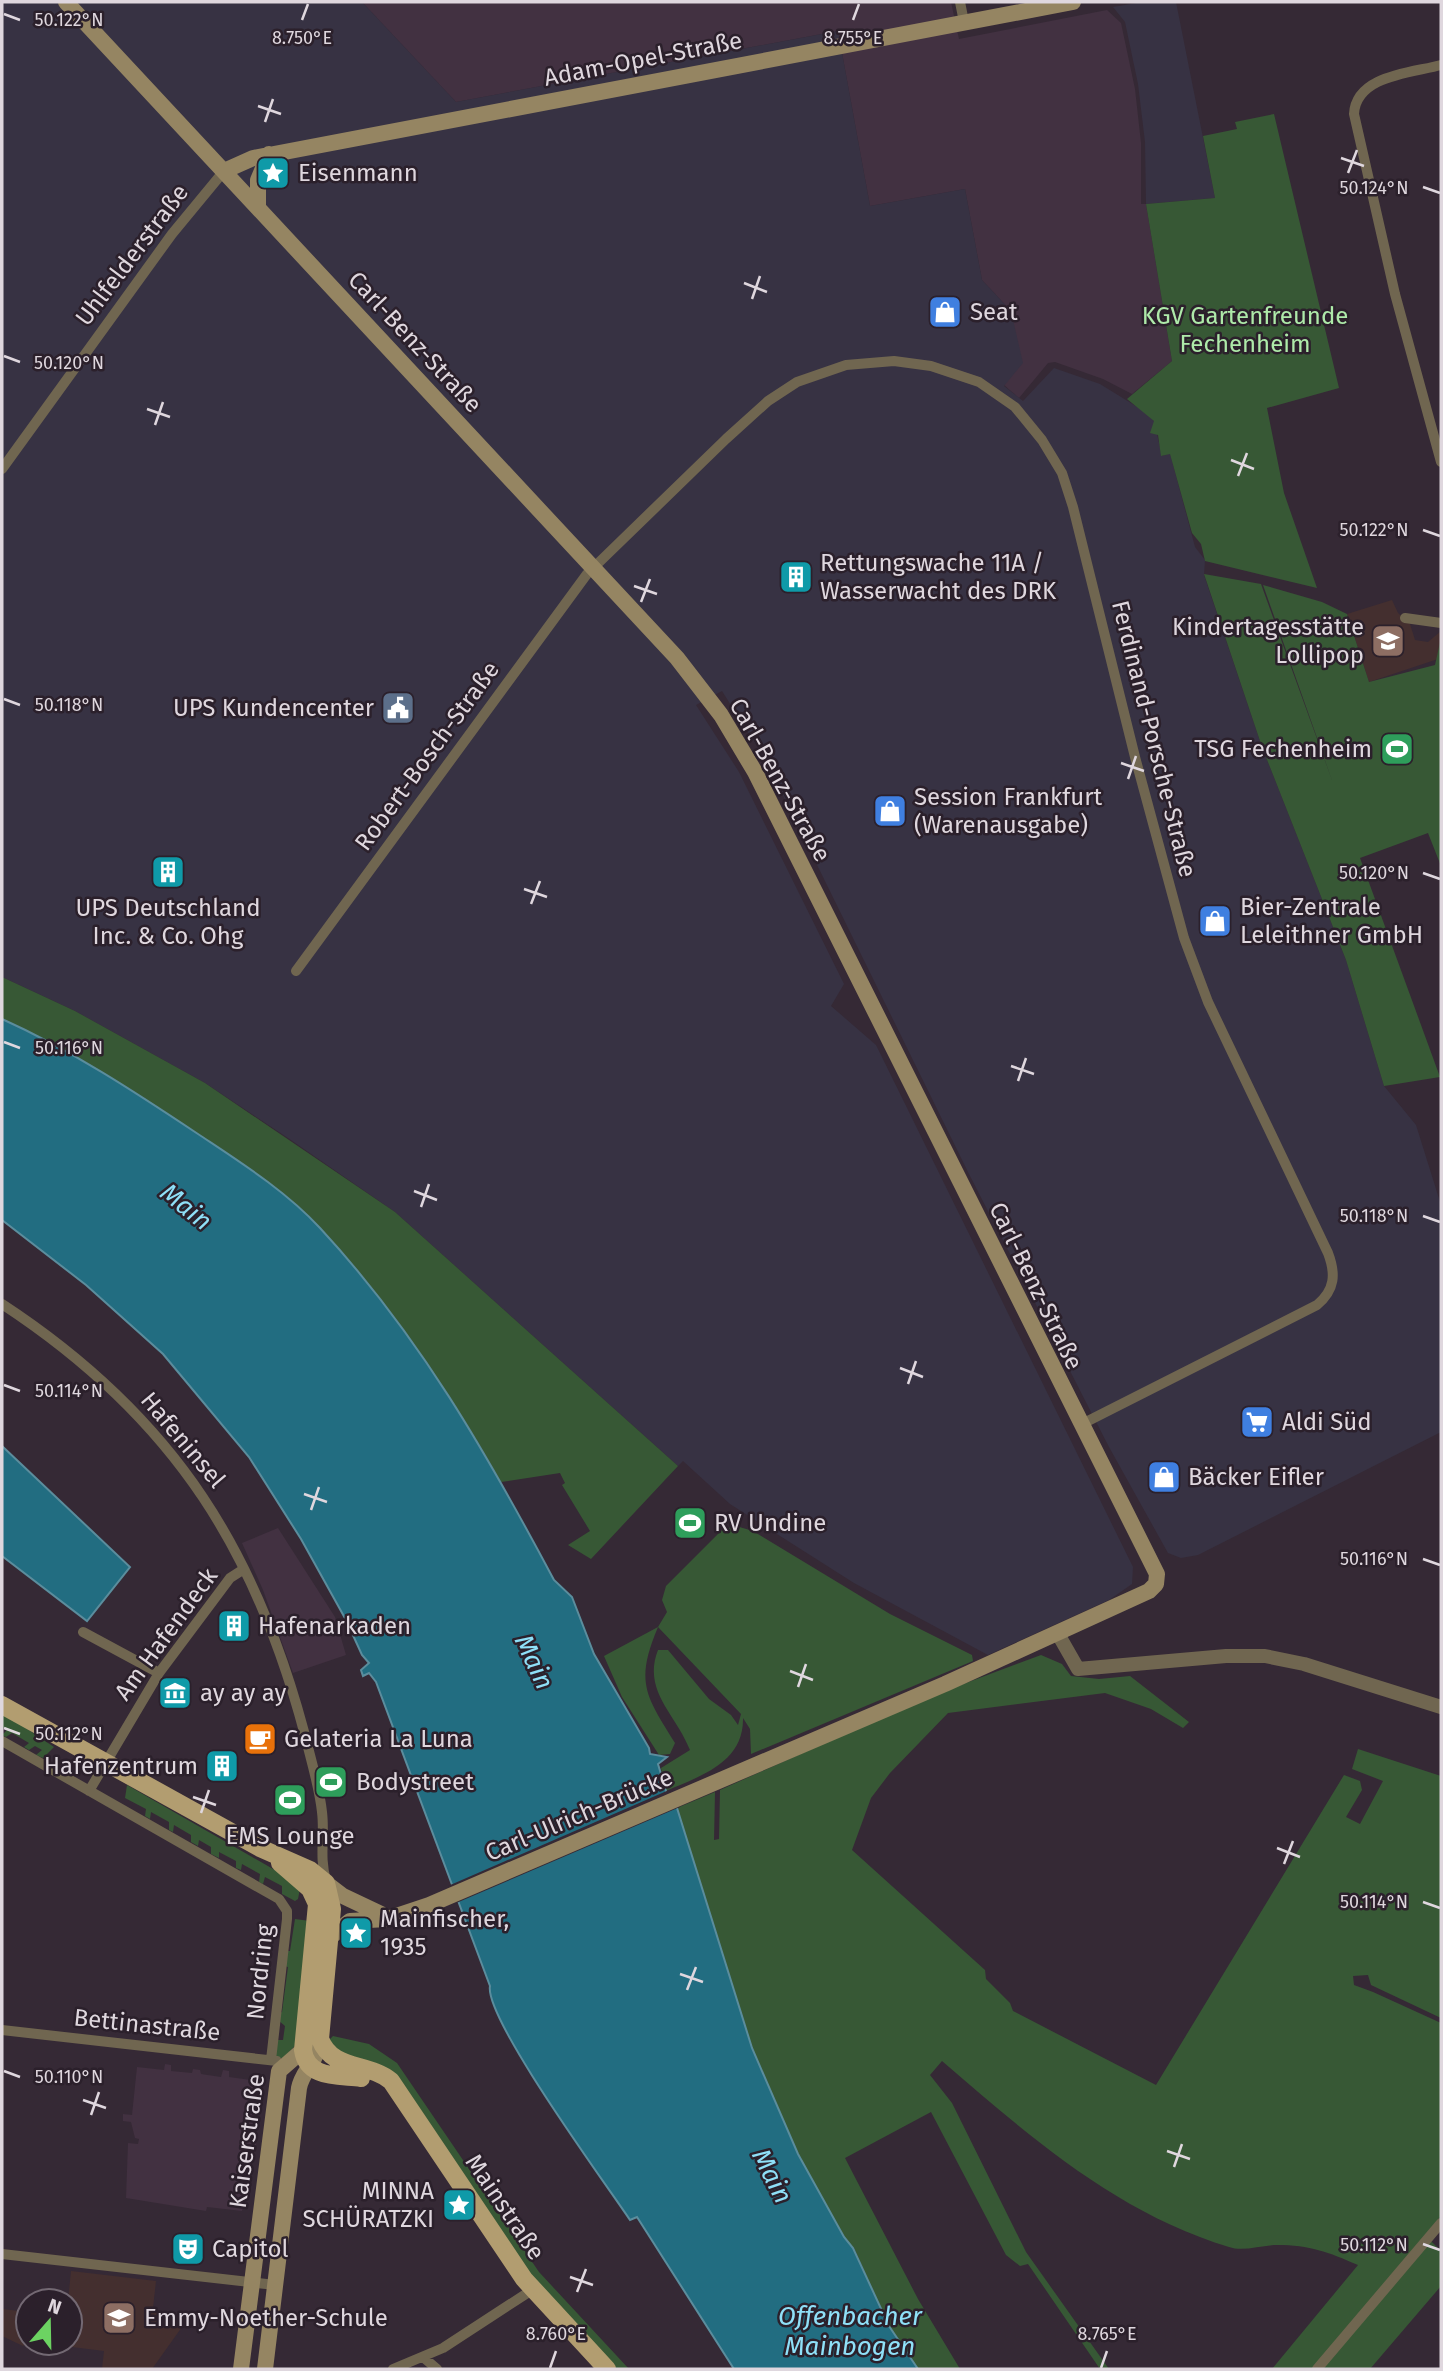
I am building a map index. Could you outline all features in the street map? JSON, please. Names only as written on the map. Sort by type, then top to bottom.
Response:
[{"type":"main road","name":"Carl-Benz-Straße","points":[[66,2],[677,658],[738,742],[1154,1567],[1157,1581]]},
{"type":"main road","name":"Adam-Opel-Straße","points":[[224,171],[238,163],[270,154],[1073,2]]},
{"type":"main road","points":[[258,208],[258,180],[270,154]]},
{"type":"main road","name":"Carl-Ulrich-Brücke","points":[[394,1917],[429,1905],[1058,1634],[1149,1591],[1157,1581]]},
{"type":"main road","points":[[2,1705],[260,1848],[300,1865],[326,1896],[394,1917]]},
{"type":"main road","points":[[260,1848],[326,1896],[367,1918],[378,1920],[394,1917]]},
{"type":"main road","name":"Kaiserstraße","points":[[242,2369],[278,2077],[281,2068],[299,2063],[320,2039],[329,1938],[326,1896]]},
{"type":"main road","name":"Kaiserstraße","points":[[265,2369],[299,2063],[326,1896]]},
{"type":"main road","points":[[329,1938],[344,1924],[367,1918]]},
{"type":"main road","name":"Mainstraße","points":[[320,2039],[327,2053],[346,2065]]},
{"type":"main road","name":"Mainstraße","points":[[299,2063],[346,2065],[378,2072],[391,2081],[533,2290],[607,2369]]},
{"type":"main road","name":"Mainstraße","points":[[299,2063],[321,2073],[373,2080],[401,2095]]},
{"type":"street","points":[[960,2],[964,22]]},
{"type":"street","points":[[1441,65],[1366,87],[1357,100],[1354,114],[1395,294],[1441,462]]},
{"type":"street","name":"Uhlfelderstraße","points":[[2,469],[172,234],[224,171]]},
{"type":"street","name":"Ferdinand-Porsche-Straße","points":[[593,568],[768,401],[797,382],[846,365],[882,361],[914,363],[952,371],[979,382],[1015,407],[1055,459],[1073,507],[1135,757],[1184,938],[1208,1002],[1328,1253],[1334,1275],[1329,1293],[1317,1305],[1080,1424]]},
{"type":"street","name":"Robert-Bosch-Straße","points":[[296,971],[564,603],[593,568]]},
{"type":"street","points":[[1405,618],[1441,623]]},
{"type":"street","name":"Hafeninsel","points":[[2,1304],[94,1374],[164,1443],[214,1510],[244,1569],[281,1656],[310,1753],[322,1813],[320,1852],[326,1896]]},
{"type":"street","name":"Am Hafendeck","points":[[106,1763],[159,1673],[230,1578],[244,1569]]},
{"type":"street","points":[[83,1632],[159,1673]]},
{"type":"street","points":[[1058,1634],[1078,1670],[1213,1657],[1265,1656],[1304,1664],[1441,1707]]},
{"type":"street","name":"Nordring","points":[[2,1741],[272,1893],[282,1902],[287,1919],[273,2040],[299,2063]]},
{"type":"street","points":[[89,1791],[106,1763]]},
{"type":"street","points":[[300,1865],[320,1852]]},
{"type":"street","name":"Bettinastraße","points":[[2,2030],[299,2063]]},
{"type":"street","points":[[1317,2369],[1441,2223]]},
{"type":"street","points":[[2,2253],[275,2285]]},
{"type":"street","points":[[393,2369],[443,2348],[533,2290]]},
{"type":"street","points":[[422,2357],[437,2369]]},
{"type":"shaded area","points":[[2,2],[362,2],[456,102],[838,31],[870,206],[965,189],[982,280],[1011,311],[1023,363],[1004,386],[1023,401],[1054,368],[1100,384],[1147,413],[1154,421],[1162,456],[1170,453],[1195,547],[1205,560],[1204,575],[1262,747],[1346,960],[1384,1086],[1416,1125],[1441,1205],[1441,1432],[1198,1555],[1181,1558],[1168,1553],[1109,1447],[969,1174],[766,761],[722,691],[696,705],[739,772],[844,984],[831,1006],[876,1045],[1133,1567],[1132,1584],[1109,1600],[988,1655],[854,1583],[730,1504],[683,1461],[678,1466],[395,1212],[288,1138],[205,1083],[75,1011],[2,977]]},
{"type":"shaded area","points":[[362,2],[951,2],[959,39],[1107,10],[1121,23],[1135,89],[1141,143],[1141,204],[1146,204],[1172,361],[1132,394],[1103,379],[1055,362],[1048,363],[1019,398],[1004,385],[1011,311],[982,280],[965,189],[870,206],[838,31],[456,102]]},
{"type":"shaded area","points":[[1142,2],[1176,2],[1215,198],[1146,204],[1145,142],[1138,84],[1125,22],[1113,7]]},
{"type":"shaded area","name":"Kindertagesstätte Lollipop","points":[[1392,600],[1398,613],[1410,624],[1415,640],[1428,642],[1441,631],[1441,658],[1369,682],[1347,614]]},
{"type":"shaded area","points":[[278,1528],[335,1617],[346,1655],[293,1673],[263,1590],[242,1543]]},
{"type":"shaded area","points":[[165,2064],[171,2065],[171,2071],[192,2073],[193,2069],[200,2070],[201,2074],[221,2077],[223,2070],[229,2071],[229,2077],[257,2081],[256,2105],[250,2113],[256,2114],[256,2147],[248,2179],[243,2179],[247,2187],[242,2211],[207,2207],[206,2211],[126,2198],[128,2143],[138,2144],[139,2139],[135,2138],[131,2122],[123,2121],[123,2114],[132,2115],[137,2067],[164,2070]]},
{"type":"shaded area","name":"Emmy-Noether-Schule","points":[[71,2271],[156,2281],[153,2308],[182,2327],[152,2369],[102,2369],[104,2351],[84,2348],[84,2287],[69,2287]]},
{"type":"shaded area","points":[[2,2309],[14,2310],[14,2342],[2,2336]]},
{"type":"green space","name":"KGV Gartenfreunde Fechenheim","points":[[1274,114],[1339,388],[1267,408],[1284,493],[1317,588],[1205,561],[1201,544],[1192,533],[1170,454],[1161,456],[1158,435],[1150,433],[1154,421],[1127,399],[1172,361],[1146,204],[1215,198],[1203,136],[1237,129],[1235,122]]},
{"type":"green space","points":[[1204,574],[1261,584],[1333,783],[1263,585],[1322,602],[1347,614],[1369,682],[1435,665],[1441,638],[1441,866],[1428,833],[1360,858],[1440,1077],[1384,1086],[1346,960],[1262,747]]},
{"type":"green space","points":[[2,977],[75,1011],[205,1083],[395,1212],[678,1466],[591,1559],[568,1545],[590,1531],[562,1485],[565,1483],[560,1473],[501,1482],[418,1350],[371,1287],[320,1228],[293,1205],[127,1088],[66,1051],[2,1019]]},
{"type":"green space","points":[[736,1526],[753,1531],[890,1614],[972,1655],[973,1661],[751,1754],[750,1729],[743,1718],[736,1746],[728,1757],[706,1773],[666,1791],[661,1768],[690,1750],[657,1690],[654,1665],[658,1650],[668,1650],[709,1699],[731,1715],[738,1725],[741,1714],[658,1627],[667,1612],[662,1600],[666,1586],[722,1530]]},
{"type":"green space","points":[[658,1627],[645,1675],[650,1700],[675,1743],[670,1754],[659,1755],[622,1697],[604,1656]]},
{"type":"green space","points":[[1041,1655],[1062,1664],[1071,1676],[1099,1679],[1130,1676],[1189,1722],[1183,1728],[1151,1709],[1105,1693],[948,1713],[890,1773],[871,1798],[852,1850],[985,1970],[986,1979],[1010,2003],[1013,2011],[1156,2085],[1344,1775],[1360,1781],[1362,1790],[1346,1817],[1360,1824],[1383,1781],[1352,1769],[1358,1749],[1441,1776],[1441,2018],[1371,1985],[1368,1975],[1353,1976],[1354,1985],[1441,2023],[1441,2216],[1314,2369],[1272,2369],[1358,2265],[1328,2253],[1299,2246],[1234,2248],[1188,2232],[1149,2214],[1077,2170],[1008,2117],[942,2061],[930,2075],[952,2103],[1026,2252],[1109,2369],[1100,2369],[1028,2264],[1020,2266],[1006,2255],[931,2112],[845,2158],[918,2299],[960,2369],[918,2369],[889,2326],[854,2248],[844,2237],[798,2154],[752,2048],[677,1808],[715,1792],[714,1840],[719,1839],[720,1790],[926,1698]]},
{"type":"green space","points":[[2,1712],[54,1747],[43,1758],[36,1755],[42,1750],[35,1746],[29,1750],[24,1747],[29,1743],[12,1733],[6,1737],[2,1735],[7,1730],[2,1727]]},
{"type":"green space","points":[[127,1785],[280,1873],[300,1889],[298,1899],[295,1901],[282,1894],[282,1886],[265,1877],[263,1884],[259,1882],[260,1874],[242,1864],[241,1870],[236,1868],[236,1861],[219,1852],[219,1858],[211,1854],[211,1847],[199,1840],[198,1846],[191,1842],[191,1835],[174,1825],[173,1832],[169,1830],[169,1822],[151,1812],[150,1819],[145,1816],[146,1809],[125,1798]]},
{"type":"green space","points":[[295,1919],[310,1921],[295,2046],[283,2058],[274,2058],[276,2040],[283,2040],[285,2026],[278,2020],[279,2013],[282,2012],[288,1967],[284,1966],[286,1951],[290,1951]]},
{"type":"green space","points":[[333,2036],[369,2044],[397,2063],[539,2272],[629,2369],[614,2369],[530,2278],[392,2074],[338,2056],[327,2042]]},
{"type":"green space","points":[[1430,2240],[1441,2251],[1441,2286],[1370,2369],[1322,2369]]},
{"type":"water","points":[[2,1019],[53,1044],[126,1087],[278,1189],[307,1214],[356,1269],[420,1353],[503,1486],[554,1580],[572,1597],[594,1654],[650,1754],[667,1757],[658,1764],[666,1791],[677,1808],[752,2048],[798,2154],[844,2237],[853,2248],[889,2326],[918,2369],[734,2369],[637,2217],[630,2220],[574,2139],[525,2065],[493,2004],[490,1986],[376,1682],[369,1673],[363,1676],[361,1670],[369,1663],[362,1655],[346,1620],[301,1539],[249,1457],[163,1354],[86,1285],[2,1220]]},
{"type":"water","points":[[2,1446],[130,1567],[87,1621],[2,1556]]},
{"type":"pier","points":[[669,1790],[680,1807],[454,1904],[448,1886]]},
{"type":"place","name":"Eisenmann","points":[[273,173]]},
{"type":"place","name":"Seat","points":[[945,312]]},
{"type":"place","name":"Rettungswache 11A / Wasserwacht des DRK","points":[[796,577]]},
{"type":"place","name":"Kindertagesstätte Lollipop","points":[[1388,641]]},
{"type":"place","name":"UPS Kundencenter","points":[[398,708]]},
{"type":"place","name":"TSG Fechenheim","points":[[1397,749]]},
{"type":"place","name":"Session Frankfurt (Warenausgabe)","points":[[890,811]]},
{"type":"place","name":"UPS Deutschland Inc. & Co. Ohg","points":[[168,872]]},
{"type":"place","name":"Bier-Zentrale Leleithner GmbH","points":[[1215,921]]},
{"type":"place","name":"Aldi Süd","points":[[1257,1422]]},
{"type":"place","name":"Bäcker Eifler","points":[[1164,1477]]},
{"type":"place","name":"RV Undine","points":[[690,1523]]},
{"type":"place","name":"Hafenarkaden","points":[[234,1626]]},
{"type":"place","name":"ay ay ay","points":[[175,1693]]},
{"type":"place","name":"Gelateria La Luna","points":[[260,1739]]},
{"type":"place","name":"Hafenzentrum","points":[[222,1766]]},
{"type":"place","name":"Bodystreet","points":[[331,1782]]},
{"type":"place","name":"EMS Lounge","points":[[290,1800]]},
{"type":"place","name":"Mainfischer, 1935","points":[[356,1933]]},
{"type":"place","name":"MINNA SCHÜRATZKI","points":[[459,2205]]},
{"type":"place","name":"Capitol","points":[[188,2249]]},
{"type":"place","name":"Emmy-Noether-Schule","points":[[119,2318]]},
{"type":"water label","name":"Main","points":[[186,1207]]},
{"type":"water label","name":"Main","points":[[534,1662]]},
{"type":"water label","name":"Main","points":[[772,2176]]},
{"type":"water label","name":"Offenbacher Mainbogen","points":[[850,2331]]}]
